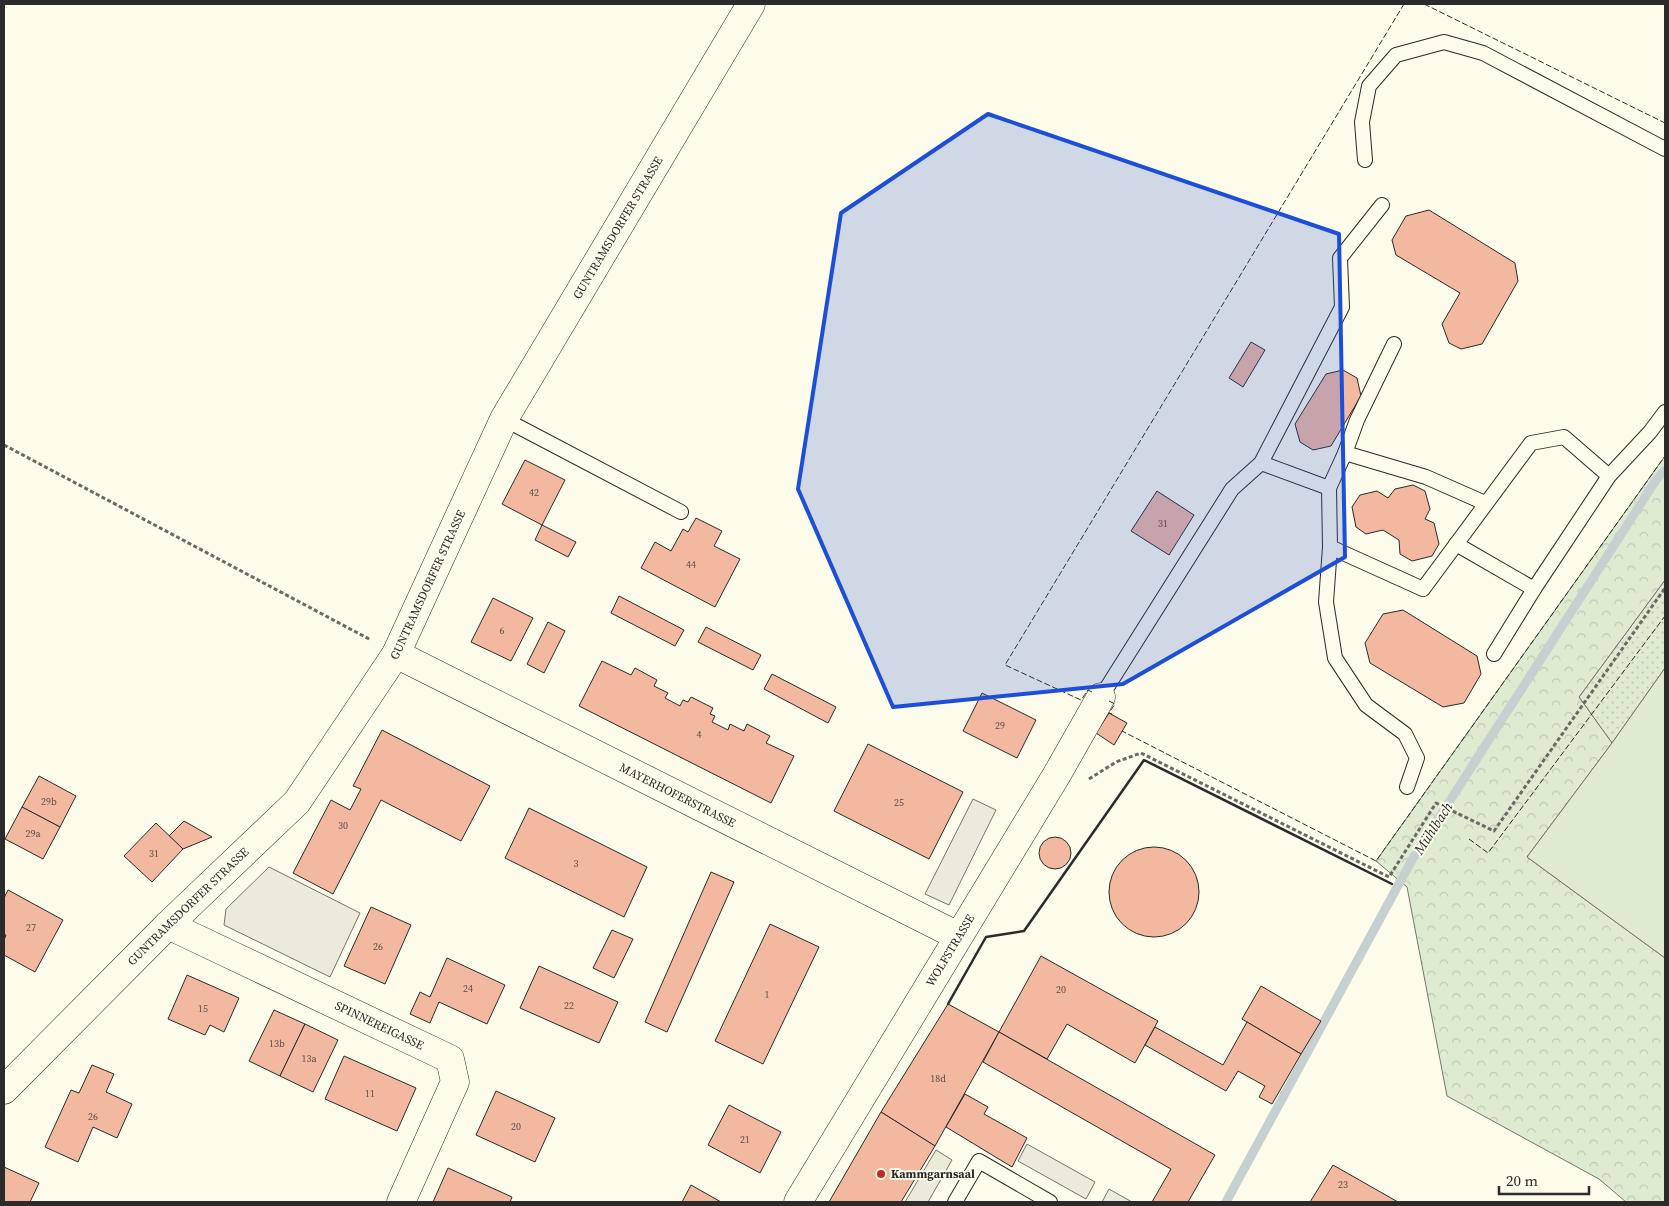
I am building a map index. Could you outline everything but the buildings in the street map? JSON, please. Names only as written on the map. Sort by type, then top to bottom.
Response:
[{"type":"street","name":"GUNTRAMSDORFER STRASSE","points":[[4,1090],[168,925],[297,802],[396,654],[504,419],[751,4]]},
{"type":"street","name":"MAYERHOFERSTRASSE","points":[[396,654],[958,936]]},
{"type":"street","name":"WOLFSTRASSE","points":[[798,1202],[1056,776],[1101,697]]},
{"type":"street","name":"SPINNEREIGASSE","points":[[168,925],[450,1060],[455,1082],[401,1202]]},
{"type":"lane","points":[[1365,160],[1362,122],[1369,86],[1396,55],[1444,42],[1483,53],[1665,149]]},
{"type":"lane","points":[[1101,697],[1232,489],[1261,463],[1342,307],[1340,258],[1382,205]]},
{"type":"lane","points":[[1394,344],[1357,420],[1345,454],[1329,488],[1330,547],[1326,602],[1335,658],[1366,705],[1405,734],[1417,758],[1407,787]]},
{"type":"lane","points":[[1494,654],[1534,589],[1609,476],[1650,432],[1665,412]]},
{"type":"lane","points":[[504,419],[682,512]]},
{"type":"lane","points":[[1330,547],[1424,589],[1531,443],[1564,437],[1609,476]]},
{"type":"lane","points":[[1345,454],[1426,477],[1486,503]]},
{"type":"lane","points":[[1261,463],[1329,488]]},
{"type":"lane","points":[[1456,544],[1534,589]]},
{"type":"lane","points":[[955,1202],[980,1161],[1050,1202]]},
{"type":"path","points":[[4,445],[396,654]]},
{"type":"path","points":[[1056,776],[1076,787],[1116,762],[1142,753],[1389,877],[1436,802],[1494,831],[1665,588]]},
{"type":"highlighted area","points":[[988,114],[1339,234],[1345,557],[1123,684],[893,707],[798,489],[841,213]]},
{"type":"green space","points":[[1665,456],[1665,580],[1579,697],[1612,743],[1527,857],[1665,958],[1665,1202],[1626,1202],[1599,1179],[1447,1096],[1407,887],[1376,861]]},
{"type":"green space","points":[[1665,580],[1665,668],[1612,743],[1579,697]]},
{"type":"green space","points":[[1665,668],[1665,958],[1527,857]]},
{"type":"shaded area","points":[[973,799],[996,810],[949,905],[925,894]]},
{"type":"shaded area","points":[[269,867],[360,913],[330,977],[224,925],[226,909]]},
{"type":"shaded area","points":[[1027,1144],[1095,1182],[1086,1199],[1018,1161]]},
{"type":"shaded area","points":[[936,1150],[952,1160],[928,1202],[905,1202]]},
{"type":"shaded area","points":[[1109,1189],[1132,1202],[1102,1202]]},
{"type":"waterway","name":"Mühlbach","points":[[1226,1202],[1413,858],[1656,480],[1665,470]]},
{"type":"fence","points":[[1092,692],[1088,690],[1081,700],[1005,665],[1404,4]]},
{"type":"fence","points":[[1424,4],[1665,123]]},
{"type":"fence","points":[[1123,730],[1376,861],[1665,456]]},
{"type":"fence","points":[[1469,839],[1488,853],[1665,616]]},
{"type":"fence","points":[[1109,701],[1115,704],[1109,713],[1112,714]]},
{"type":"wall","points":[[948,1004],[986,937],[1024,931],[1144,760],[1392,884]]},
{"type":"place","name":"Kammgarnsaal","points":[[881,1174]]}]
